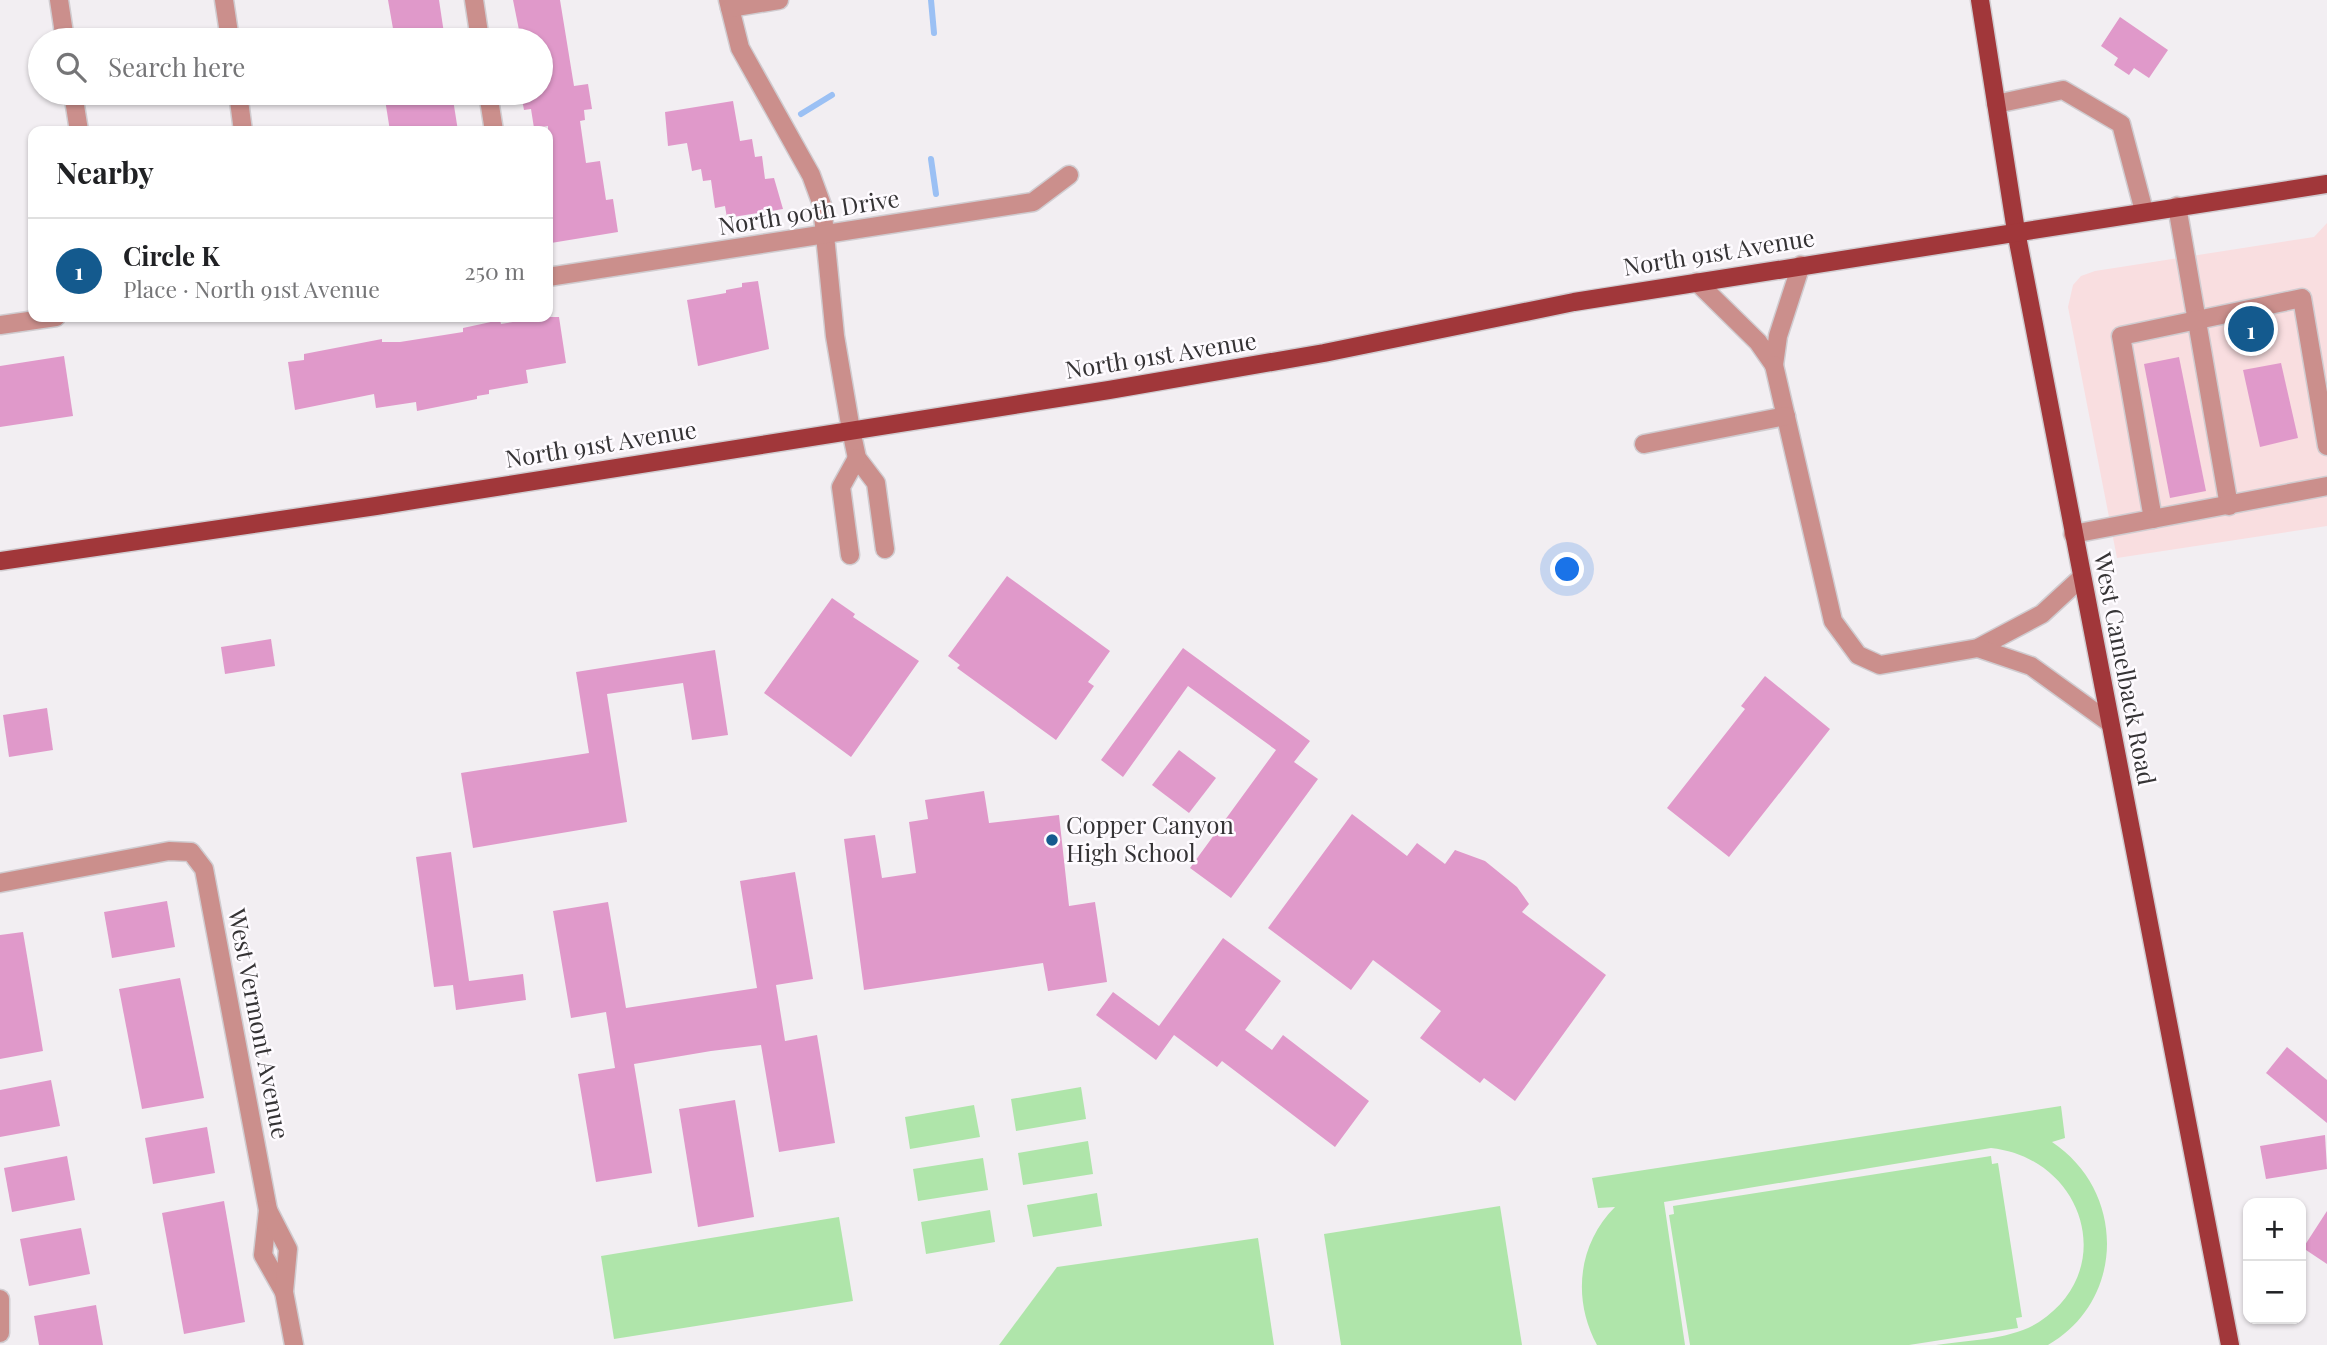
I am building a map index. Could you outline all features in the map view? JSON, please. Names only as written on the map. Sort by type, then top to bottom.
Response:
[{"type":"main road","name":"West Camelback Road","points":[[1980,0],[2016,231],[2230,1345]]},
{"type":"main road","name":"North 91st Avenue","points":[[0,561],[376,506],[1214,373],[1574,302],[2327,184]]},
{"type":"street","points":[[59,0],[63,28]]},
{"type":"street","points":[[224,0],[228,28]]},
{"type":"street","points":[[474,0],[478,28]]},
{"type":"street","points":[[779,0],[729,4],[740,48],[811,174],[822,205],[835,336],[851,430],[857,458],[876,483],[885,549]]},
{"type":"street","points":[[1996,104],[2063,90],[2122,124],[2144,211]]},
{"type":"street","points":[[76,105],[78,126]]},
{"type":"street","points":[[240,105],[242,126]]},
{"type":"street","points":[[490,105],[493,126]]},
{"type":"street","name":"North 90th Drive","points":[[553,275],[1033,202],[1069,175]]},
{"type":"street","points":[[2177,206],[2194,320],[2228,506]]},
{"type":"street","points":[[1801,265],[1778,336],[1774,365],[1833,621],[1858,655],[1880,665],[1978,648],[2042,614],[2082,577]]},
{"type":"street","points":[[1697,282],[1758,342],[1774,365]]},
{"type":"street","points":[[2153,520],[2121,336],[2302,298],[2327,446]]},
{"type":"street","points":[[0,326],[28,322]]},
{"type":"street","points":[[1644,444],[1786,416]]},
{"type":"street","points":[[850,555],[841,487],[857,458]]},
{"type":"street","points":[[2073,534],[2327,486]]},
{"type":"street","points":[[1978,648],[2031,666],[2110,723]]},
{"type":"street","name":"West Vermont Avenue","points":[[0,883],[169,851],[191,852],[204,869],[268,1210],[288,1249],[284,1292],[293,1345]]},
{"type":"street","name":"West Vermont Avenue","points":[[268,1210],[263,1255],[284,1292]]},
{"type":"street","points":[[0,1299],[0,1333]]},
{"type":"shaded area","points":[[2327,223],[2327,526],[2117,558],[2068,307],[2073,285],[2081,276],[2095,271],[2314,237]]},
{"type":"green space","points":[[1081,1087],[1086,1119],[1016,1131],[1011,1099]]},
{"type":"green space","points":[[974,1105],[980,1137],[910,1149],[905,1117]]},
{"type":"green space","points":[[2061,1106],[2065,1138],[2052,1142],[2076,1163],[2094,1188],[2104,1216],[2107,1245],[2103,1274],[2092,1301],[2074,1325],[2048,1345],[1936,1345],[2003,1336],[2028,1328],[2064,1300],[2079,1274],[2084,1246],[2080,1219],[2068,1193],[2049,1172],[2023,1156],[1991,1148],[1664,1202],[1685,1345],[1597,1345],[1584,1309],[1583,1273],[1593,1238],[1615,1207],[1598,1208],[1592,1178]]},
{"type":"green space","points":[[1088,1141],[1093,1174],[1023,1185],[1018,1153]]},
{"type":"green space","points":[[1991,1156],[1992,1164],[1998,1163],[2022,1317],[2016,1318],[2018,1328],[1909,1345],[1690,1345],[1669,1215],[1674,1214],[1673,1206]]},
{"type":"green space","points":[[983,1158],[988,1190],[918,1201],[913,1169]]},
{"type":"green space","points":[[1097,1193],[1102,1226],[1033,1237],[1027,1205]]},
{"type":"green space","points":[[1500,1206],[1522,1345],[1341,1345],[1324,1234]]},
{"type":"green space","points":[[990,1210],[995,1242],[926,1254],[921,1222]]},
{"type":"green space","points":[[839,1217],[853,1301],[614,1339],[601,1256]]},
{"type":"green space","points":[[1258,1238],[1274,1345],[999,1345],[1057,1267]]},
{"type":"building","points":[[388,0],[439,0],[443,28],[393,28]]},
{"type":"building","points":[[513,0],[560,0],[574,86],[588,84],[592,109],[584,110],[585,120],[580,121],[586,163],[600,161],[606,200],[613,199],[618,232],[553,243],[553,126],[534,126],[531,109],[524,110],[523,105],[553,105],[553,28],[519,28]]},
{"type":"building","points":[[2120,17],[2168,50],[2149,78],[2134,68],[2129,75],[2114,65],[2118,58],[2101,46]]},
{"type":"building","points":[[733,101],[740,141],[752,139],[755,157],[762,156],[765,179],[774,178],[783,209],[727,218],[725,206],[715,208],[711,180],[703,181],[701,169],[692,171],[687,143],[668,146],[665,112]]},
{"type":"building","points":[[386,105],[454,105],[457,126],[389,126]]},
{"type":"building","points":[[758,281],[769,349],[698,366],[687,300],[726,293],[726,290],[742,287],[742,283]]},
{"type":"building","points":[[2270,316],[2274,335],[2233,343],[2229,325]]},
{"type":"building","points":[[553,317],[559,317],[566,363],[526,370],[528,383],[489,390],[489,394],[477,396],[477,399],[417,411],[416,402],[376,408],[374,394],[295,410],[288,362],[304,360],[304,354],[382,339],[382,342],[400,342],[463,332],[463,328],[491,322],[553,322]]},
{"type":"building","points":[[64,356],[73,416],[0,427],[0,366]]},
{"type":"building","points":[[2179,357],[2206,491],[2170,498],[2144,364]]},
{"type":"building","points":[[2281,363],[2298,438],[2260,447],[2243,370]]},
{"type":"building","points":[[1007,576],[1110,651],[1088,682],[1094,686],[1056,740],[957,668],[960,665],[948,656]]},
{"type":"building","points":[[832,598],[855,614],[853,617],[919,661],[851,757],[764,693]]},
{"type":"building","points":[[271,639],[275,666],[225,674],[221,647]]},
{"type":"building","points":[[1183,648],[1310,741],[1294,762],[1318,779],[1231,898],[1190,868],[1276,750],[1188,686],[1123,777],[1101,760]]},
{"type":"building","points":[[715,650],[728,735],[692,740],[683,683],[607,694],[627,822],[473,848],[461,773],[589,753],[576,672]]},
{"type":"building","points":[[1765,676],[1830,729],[1729,857],[1667,808],[1745,709],[1741,706]]},
{"type":"building","points":[[47,708],[53,750],[9,757],[3,715]]},
{"type":"building","points":[[1179,750],[1216,778],[1189,813],[1152,785]]},
{"type":"building","points":[[984,791],[989,823],[1059,815],[1069,906],[1095,902],[1107,982],[1048,991],[1043,963],[864,990],[844,839],[875,835],[882,878],[916,873],[909,822],[928,819],[925,800]]},
{"type":"building","points":[[1352,814],[1407,856],[1417,843],[1445,864],[1455,850],[1485,861],[1517,887],[1529,904],[1522,912],[1606,975],[1515,1101],[1484,1078],[1480,1083],[1420,1038],[1441,1011],[1373,960],[1351,990],[1268,928]]},
{"type":"building","points":[[451,852],[469,981],[523,974],[526,1000],[456,1010],[453,985],[434,987],[416,857]]},
{"type":"building","points":[[795,872],[813,979],[776,985],[785,1041],[817,1035],[835,1143],[779,1152],[761,1045],[711,1051],[634,1064],[652,1173],[596,1182],[578,1074],[615,1068],[606,1012],[571,1018],[553,911],[608,902],[626,1008],[757,988],[740,881]]},
{"type":"building","points":[[167,901],[175,947],[112,958],[104,912]]},
{"type":"building","points":[[23,932],[43,1051],[0,1059],[0,935]]},
{"type":"building","points":[[1223,938],[1281,981],[1245,1030],[1272,1050],[1283,1035],[1369,1101],[1335,1147],[1222,1061],[1217,1067],[1174,1035],[1156,1060],[1096,1015],[1113,992],[1159,1026]]},
{"type":"building","points":[[180,978],[204,1098],[142,1109],[119,989]]},
{"type":"building","points":[[2287,1047],[2327,1080],[2327,1123],[2266,1073]]},
{"type":"building","points":[[51,1080],[60,1126],[0,1137],[0,1090]]},
{"type":"building","points":[[735,1100],[754,1217],[698,1227],[679,1109]]},
{"type":"building","points":[[207,1127],[215,1173],[153,1184],[145,1138]]},
{"type":"building","points":[[2325,1135],[2327,1169],[2266,1179],[2260,1146]]},
{"type":"building","points":[[67,1156],[75,1200],[12,1212],[4,1168]]},
{"type":"building","points":[[224,1201],[245,1322],[184,1334],[162,1213]]},
{"type":"building","points":[[2327,1211],[2327,1264],[2306,1250],[2306,1243]]},
{"type":"building","points":[[81,1228],[90,1274],[29,1286],[20,1239]]},
{"type":"building","points":[[96,1305],[103,1345],[39,1345],[34,1316]]},
{"type":"waterway","points":[[931,0],[934,33]]},
{"type":"waterway","points":[[801,114],[832,95]]},
{"type":"waterway","points":[[931,159],[936,194]]},
{"type":"place","name":"Circle K","points":[[2251,329]]},
{"type":"place","name":"Copper Canyon High School","points":[[1052,840]]}]
